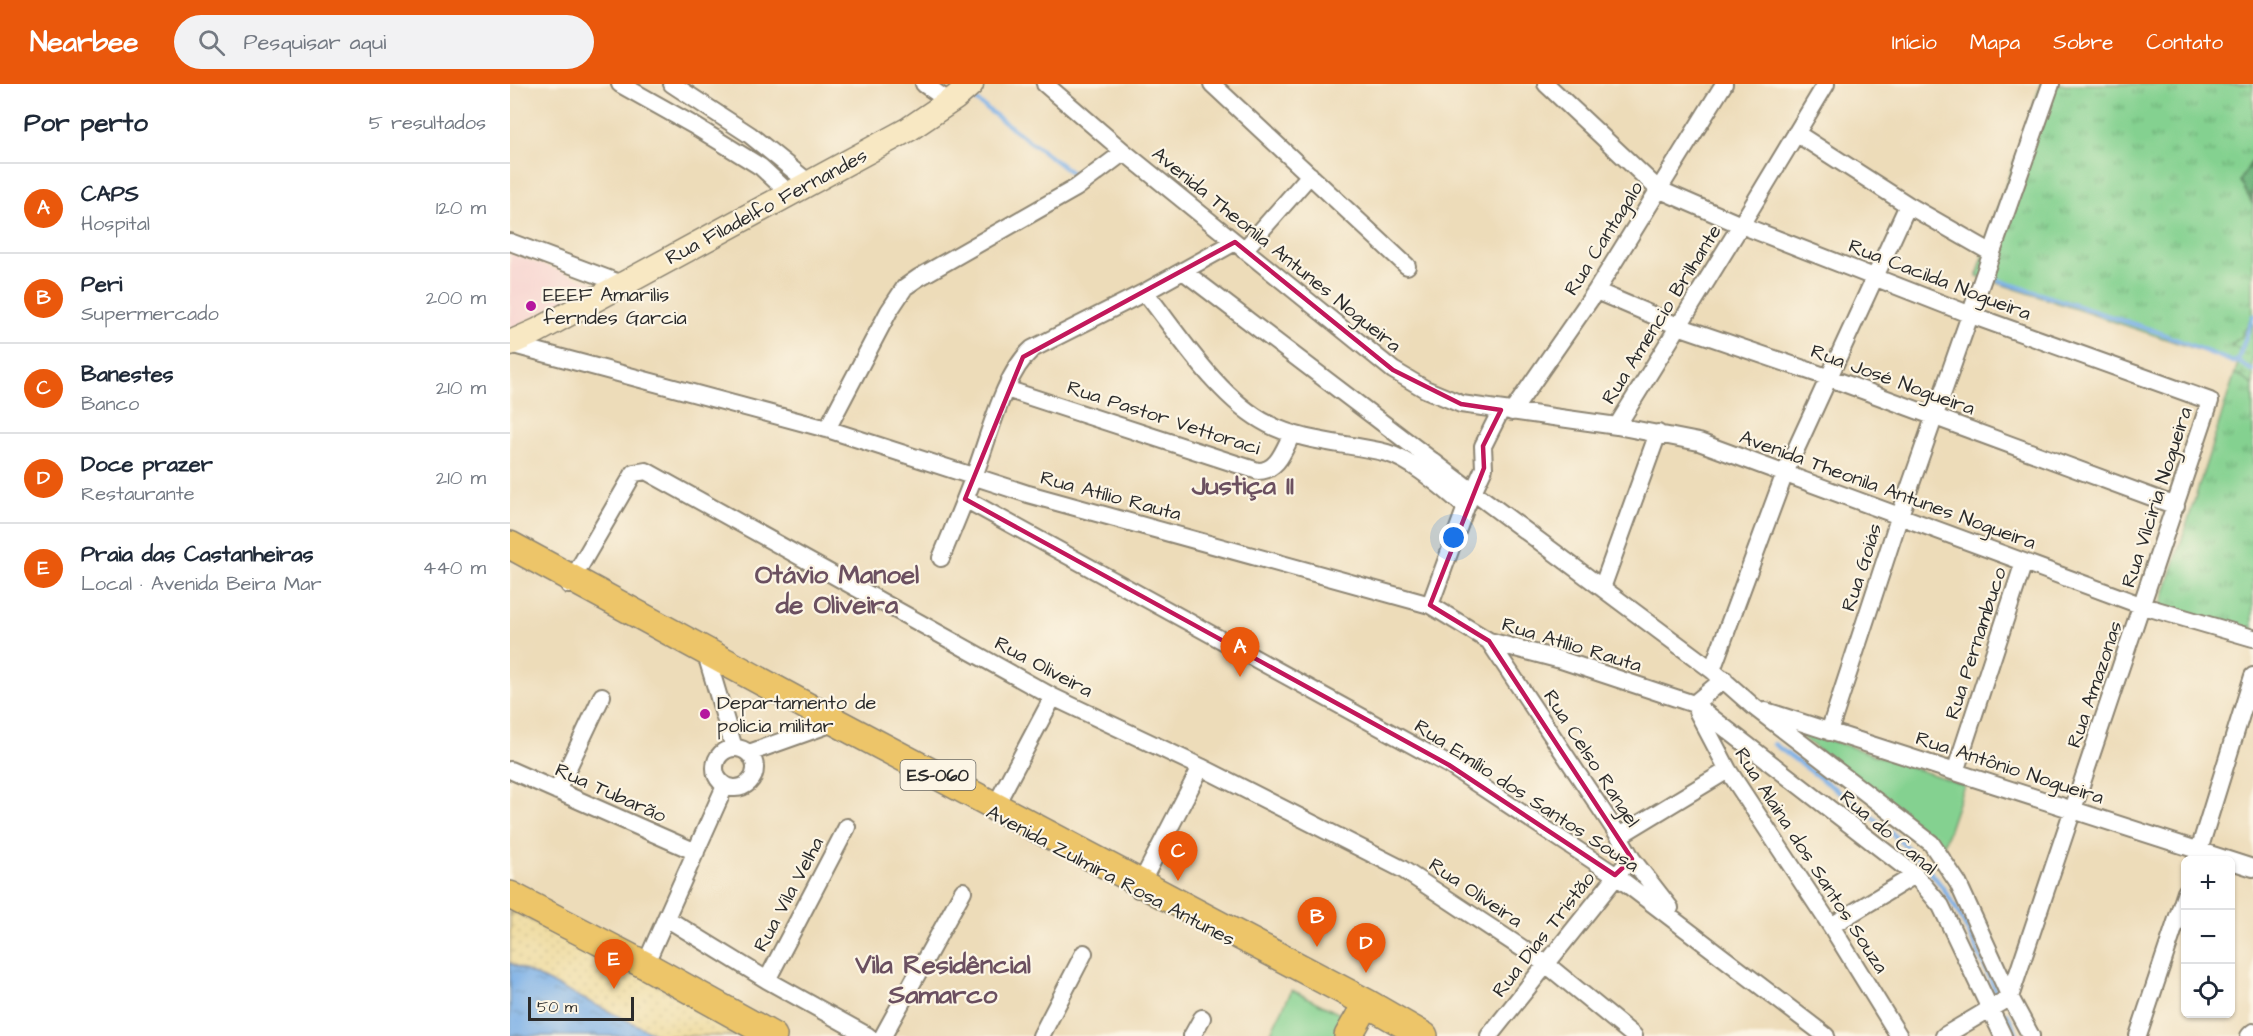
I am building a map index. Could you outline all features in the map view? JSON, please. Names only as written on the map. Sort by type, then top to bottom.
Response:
[{"type":"main road","name":"Rua Filadelfo Fernandes","points":[[510,344],[909,129],[961,92]]},
{"type":"main road","name":"Avenida Zulmira Rosa Antunes","points":[[510,545],[571,581],[832,723],[1365,1005]]},
{"type":"main road","name":"Avenida Zulmira Rosa Antunes","points":[[510,554],[571,581]]},
{"type":"main road","points":[[510,895],[645,965],[773,1036]]},
{"type":"main road","points":[[1348,1036],[1365,1005]]},
{"type":"main road","name":"ES-060","points":[[1365,1005],[1412,1036]]},
{"type":"main road","name":"ES-060","points":[[1365,1005],[1424,1036]]},
{"type":"street","points":[[620,84],[799,187]]},
{"type":"street","points":[[672,84],[750,135],[799,187]]},
{"type":"street","points":[[924,84],[961,92]]},
{"type":"street","name":"Avenida Theonila Antunes Nogueira","points":[[1045,84],[1124,152],[1393,370],[1425,388],[1461,404],[1617,426],[1699,442],[2143,606],[2253,638]]},
{"type":"street","points":[[1212,84],[1407,266]]},
{"type":"street","name":"Rua Cacilda Nogueira","points":[[1546,84],[1658,189],[1741,225],[1971,315],[2210,401]]},
{"type":"street","name":"Rua Cantagalo","points":[[1507,411],[1596,291],[1724,84]]},
{"type":"street","name":"Rua Amencio Brilhante","points":[[1617,426],[1826,84]]},
{"type":"street","name":"Rua Goiás","points":[[1829,732],[1900,515],[2051,84]]},
{"type":"street","points":[[1796,133],[1908,205],[1992,253]]},
{"type":"street","points":[[827,429],[889,311],[905,287],[1076,189],[1124,152]]},
{"type":"street","points":[[941,558],[1016,366],[1032,349],[1183,271],[1240,246],[1310,175]]},
{"type":"street","points":[[1694,704],[1718,675],[1785,472],[1908,205]]},
{"type":"street","points":[[510,242],[622,284]]},
{"type":"street","points":[[1183,271],[1469,499]]},
{"type":"street","name":"Rua José Nogueira","points":[[1596,291],[1678,326],[1936,416],[2176,506]]},
{"type":"street","points":[[1145,292],[1218,385],[1244,409],[1269,425],[1292,434],[1389,454],[1410,463],[1469,499],[1602,588],[1718,675],[1754,707]]},
{"type":"street","name":"Rua Atílio Rauta","points":[[510,344],[827,429],[1028,494],[1430,605],[1489,640],[1561,660],[1694,704]]},
{"type":"street","name":"Rua Pastor Vettoraci","points":[[1006,389],[1258,471],[1271,468],[1292,434]]},
{"type":"street","name":"Rua Vilciria Nogueira","points":[[2143,606],[2210,401]]},
{"type":"street","points":[[1430,605],[1469,499],[1484,468],[1483,446],[1507,411]]},
{"type":"street","points":[[1602,588],[1658,433]]},
{"type":"street","name":"Rua Oliveira","points":[[571,581],[633,473],[646,471],[1053,697],[1201,767],[1402,869],[1546,964],[1634,1036]]},
{"type":"street","name":"Rua Emílio dos Santos Sousa","points":[[965,499],[1449,765],[1616,875],[1826,1036]]},
{"type":"street","name":"Rua Pernambuco","points":[[1955,772],[2024,561]]},
{"type":"street","name":"Rua Amazonas","points":[[2010,997],[2143,606]]},
{"type":"street","name":"Rua Celso Rangel","points":[[1489,640],[1632,859],[1683,926]]},
{"type":"street","points":[[710,657],[741,751],[755,766],[751,780],[739,788],[725,786],[715,775],[714,767],[720,754],[741,751],[832,723]]},
{"type":"street","points":[[2198,855],[2253,676]]},
{"type":"street","points":[[557,791],[602,696]]},
{"type":"street","points":[[993,809],[1053,697]]},
{"type":"street","name":"Rua Alaina dos Santos Souza","points":[[1694,704],[1728,770],[1831,926],[1899,1036]]},
{"type":"street","name":"Rua do Canal","points":[[1694,704],[1915,875],[1941,906],[2003,1036]]},
{"type":"street","name":"Rua Antônio Nogueira","points":[[1754,707],[2073,809],[2198,855],[2253,868]]},
{"type":"street","name":"Rua do Canal","points":[[1754,707],[1931,843],[1958,883],[2010,997],[2031,1036]]},
{"type":"street","points":[[1139,886],[1201,767]]},
{"type":"street","name":"Rua Tubarão","points":[[510,770],[696,852]]},
{"type":"street","points":[[1619,836],[1728,770]]},
{"type":"street","points":[[645,965],[725,786]]},
{"type":"street","name":"Rua Vila Velha","points":[[767,980],[847,828]]},
{"type":"street","name":"Rua Dias Tristão","points":[[1489,1036],[1616,875],[1632,859]]},
{"type":"street","points":[[1831,926],[1915,875]]},
{"type":"street","points":[[883,1036],[963,891]]},
{"type":"street","points":[[2138,1036],[2181,907]]},
{"type":"street","points":[[666,918],[767,980],[868,1036]]},
{"type":"street","points":[[1041,1036],[1084,952]]},
{"type":"street","points":[[1944,1036],[2010,997]]},
{"type":"street","points":[[1192,1036],[1202,1018]]},
{"type":"street","points":[[2249,1036],[2253,1032]]},
{"type":"highlighted area","points":[[1235,242],[1393,370],[1461,404],[1501,410],[1483,446],[1484,468],[1430,605],[1489,641],[1632,859],[1615,875],[1449,765],[965,499],[1023,357]]},
{"type":"shaded area","name":"EEEF Amarilis ferndes Garcia","points":[[510,253],[594,283],[510,329]]},
{"type":"green space","points":[[2041,84],[2253,84],[2253,159],[2240,181],[2253,205],[2253,314],[2242,336],[2231,345],[2242,351],[2238,363],[1977,276],[1995,216]]},
{"type":"green space","points":[[2253,159],[2253,205],[2240,181]]},
{"type":"green space","points":[[2253,314],[2253,385],[2235,373],[2242,351],[2231,345],[2242,336]]},
{"type":"green space","points":[[2235,373],[2253,385],[2253,638],[2159,611]]},
{"type":"green space","points":[[1788,726],[1964,785],[1943,847]]},
{"type":"green space","points":[[1292,990],[1348,1018],[1339,1036],[1269,1036]]},
{"type":"sand","points":[[510,910],[634,971],[743,1036],[659,1036],[510,963]]},
{"type":"water","points":[[510,963],[659,1036],[510,1036]]},
{"type":"waterway","points":[[970,96],[1073,174]]},
{"type":"waterway","points":[[1994,279],[2155,331],[2233,362],[2239,362],[2253,371]]},
{"type":"waterway","points":[[2233,362],[2238,360],[2253,316]]},
{"type":"waterway","points":[[1774,744],[1878,822],[1916,856],[1952,902],[1996,992]]},
{"type":"waterway","points":[[2007,1013],[2018,1036]]},
{"type":"place","name":"EEEF Amarilis ferndes Garcia","points":[[531,306]]},
{"type":"place","name":"CAPS","points":[[1240,677]]},
{"type":"place","name":"Departamento de policia militar","points":[[705,714]]},
{"type":"place","name":"Banestes","points":[[1178,881]]},
{"type":"place","name":"Peri","points":[[1317,947]]},
{"type":"place","name":"Doce prazer","points":[[1366,973]]},
{"type":"place","name":"Praia das Castanheiras","points":[[614,989]]},
{"type":"district","name":"Justiça II","points":[[1243,485]]},
{"type":"district","name":"Otávio Manoel de Oliveira","points":[[837,589]]},
{"type":"district","name":"Vila Residêncial Samarco","points":[[943,979]]}]
